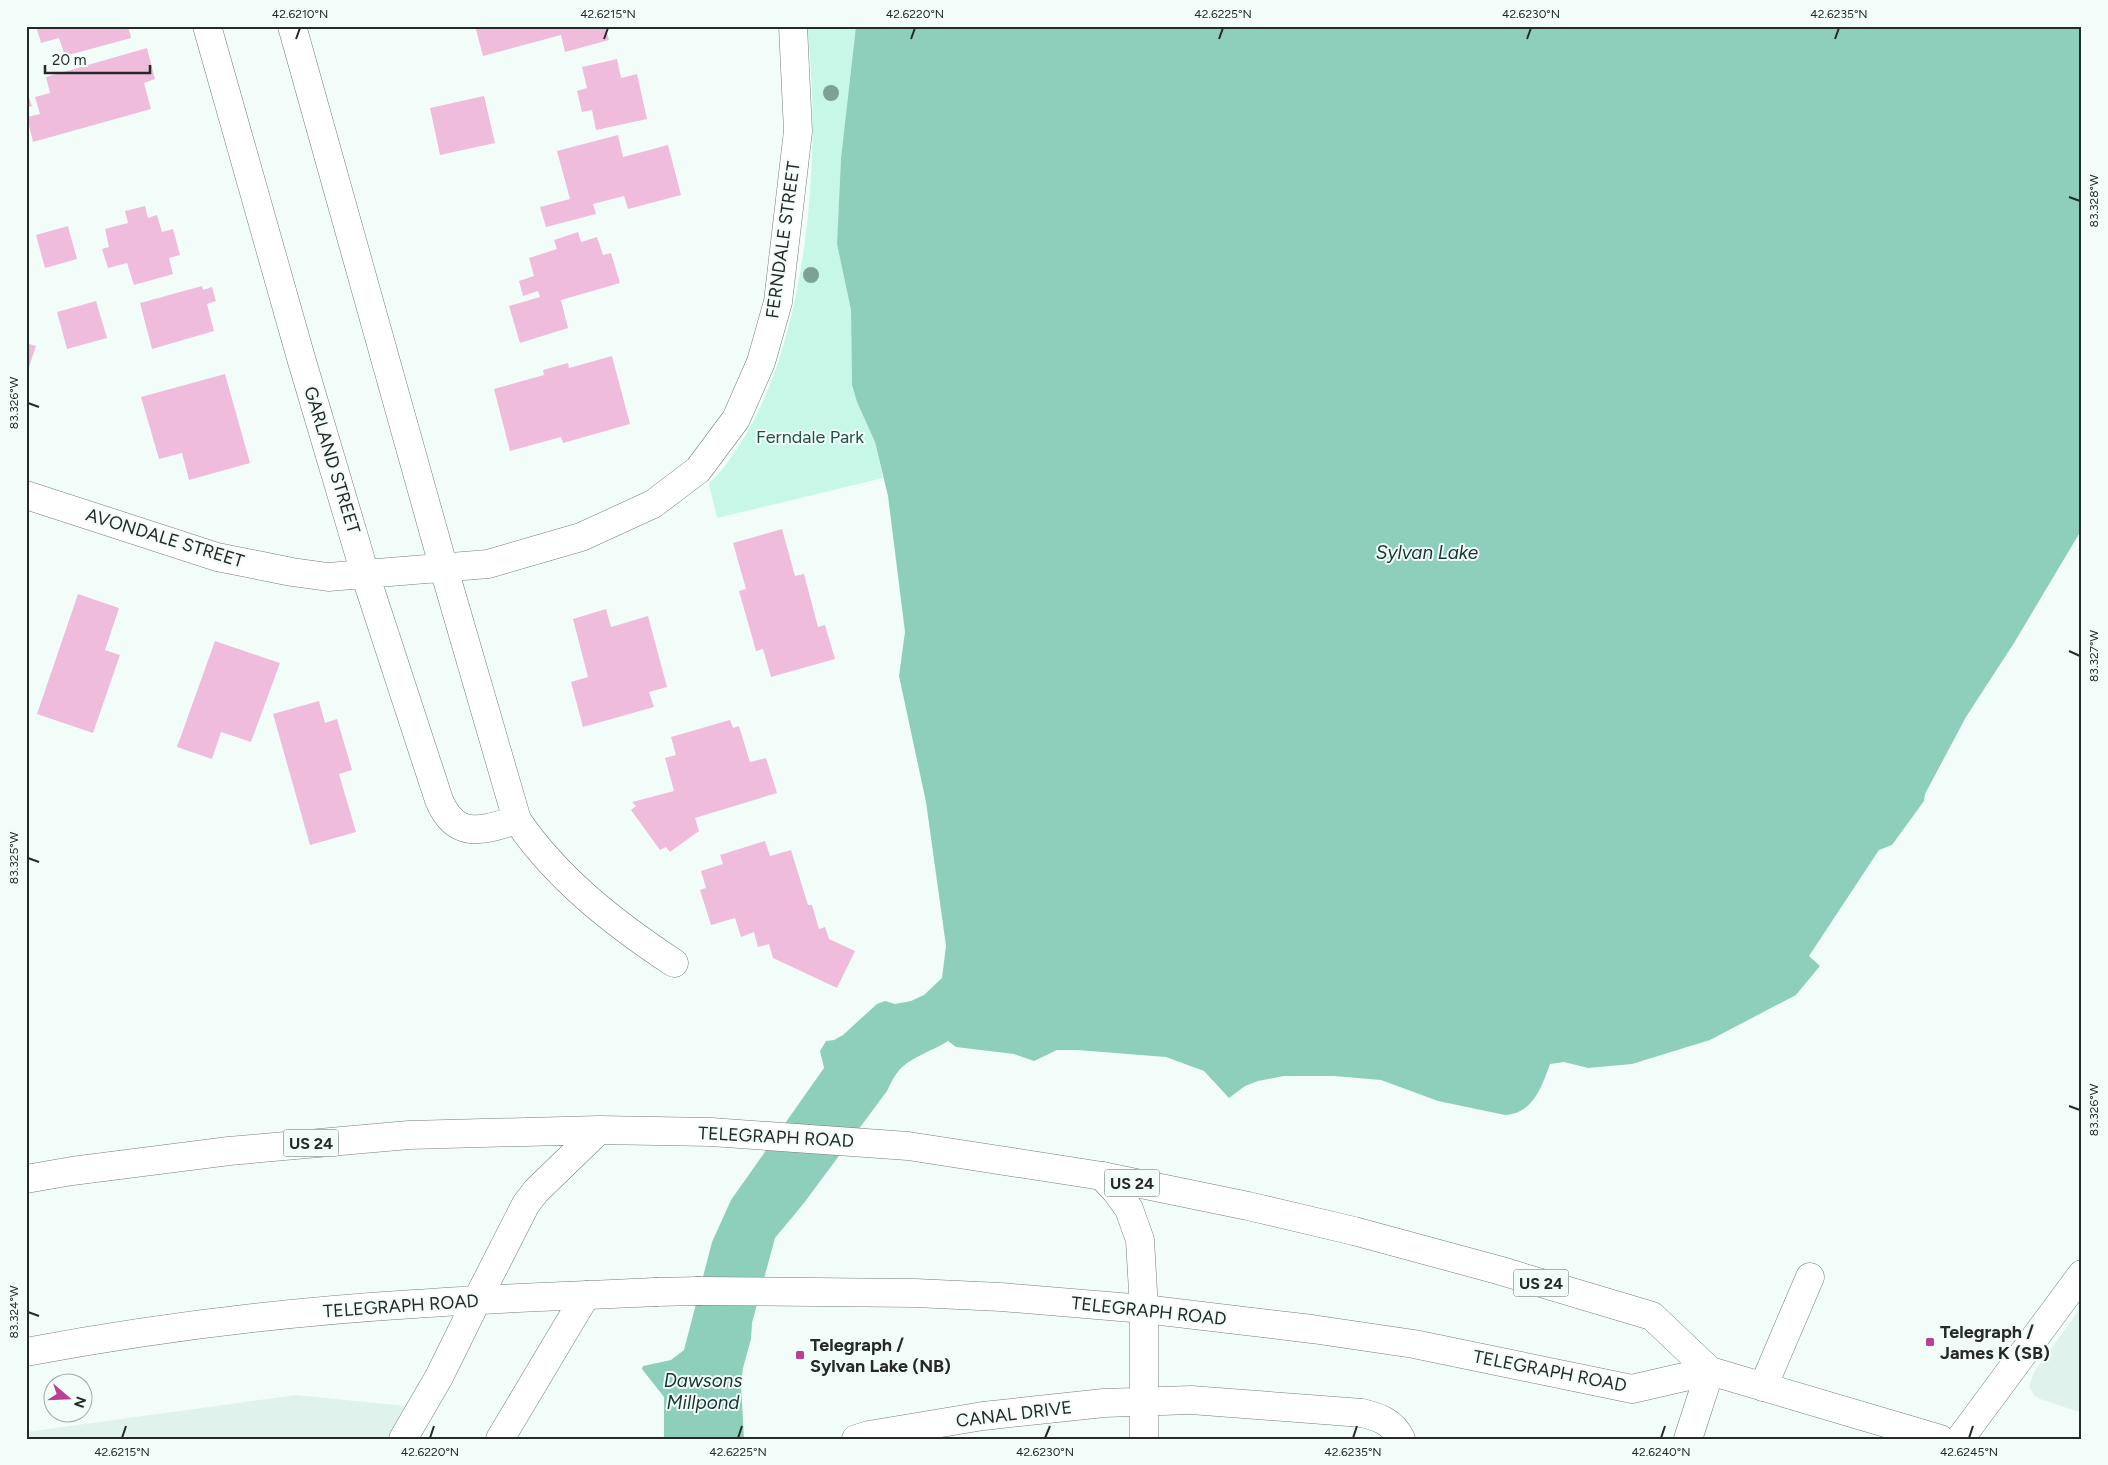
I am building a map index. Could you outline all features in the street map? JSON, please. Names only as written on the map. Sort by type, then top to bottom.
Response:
[{"type":"main road","name":"GARLAND STREET","points":[[207,26],[301,358],[366,574],[444,811],[454,822],[472,830],[486,829],[517,820]]},
{"type":"main road","points":[[292,26],[444,569],[517,820],[536,845],[597,907],[634,937],[674,963]]},
{"type":"main road","name":"FERNDALE STREET","points":[[366,574],[488,564],[581,537],[654,504],[698,470],[736,419],[761,362],[778,302],[798,131],[793,26]]},
{"type":"main road","name":"AVONDALE STREET","points":[[26,495],[217,557],[328,577],[366,574]]},
{"type":"main road","points":[[403,1439],[439,1377],[526,1204],[536,1190],[599,1130]]},
{"type":"main road","name":"TELEGRAPH ROAD","points":[[26,1179],[150,1160],[308,1143],[409,1135],[599,1130],[775,1135],[908,1146],[1102,1176],[1248,1206],[1354,1231],[1498,1270],[1652,1316],[1710,1372]]},
{"type":"main road","points":[[1102,1176],[1129,1209],[1140,1240],[1144,1309],[1144,1439]]},
{"type":"main road","points":[[1960,1439],[2082,1274]]},
{"type":"main road","points":[[1763,1387],[1810,1277]]},
{"type":"main road","name":"TELEGRAPH ROAD","points":[[26,1352],[163,1330],[274,1316],[477,1300],[698,1291],[915,1293],[1002,1297],[1144,1309],[1312,1329],[1414,1344],[1549,1370],[1632,1389],[1710,1372]]},
{"type":"main road","points":[[500,1439],[586,1295]]},
{"type":"main road","points":[[1688,1439],[1710,1372]]},
{"type":"main road","name":"US 24","points":[[1710,1372],[1940,1439]]},
{"type":"main road","name":"CANAL DRIVE","points":[[856,1439],[983,1416],[1104,1403],[1190,1400],[1362,1413],[1378,1416],[1385,1420],[1396,1429],[1400,1439]]},
{"type":"shaded area","points":[[2082,1306],[2082,1413],[2040,1399],[2034,1395],[2029,1387],[2034,1372]]},
{"type":"shaded area","points":[[296,1395],[405,1406],[387,1439],[26,1439],[26,1432]]},
{"type":"green space","name":"Ferndale Park","points":[[807,26],[856,26],[841,158],[837,244],[851,310],[852,385],[857,402],[875,442],[883,478],[717,518],[709,484],[742,441],[768,389],[788,330],[801,267],[809,203],[812,140],[811,80]]},
{"type":"water","name":"Sylvan Lake","points":[[856,26],[2082,26],[2082,529],[2014,643],[1966,717],[1925,794],[1924,801],[1892,845],[1879,850],[1809,956],[1820,966],[1796,995],[1710,1040],[1632,1064],[1588,1068],[1564,1062],[1550,1064],[1540,1090],[1529,1104],[1523,1110],[1505,1115],[1438,1101],[1381,1080],[1334,1076],[1284,1076],[1258,1081],[1245,1086],[1229,1098],[1204,1071],[1166,1057],[1057,1050],[1034,1061],[1014,1054],[956,1047],[948,1041],[902,1067],[887,1091],[804,1203],[775,1238],[752,1323],[751,1339],[743,1368],[741,1384],[744,1439],[664,1439],[664,1397],[642,1369],[643,1366],[671,1360],[684,1350],[712,1242],[731,1200],[824,1068],[820,1051],[826,1041],[834,1040],[843,1035],[877,1004],[885,1001],[895,1004],[911,1001],[924,995],[942,978],[946,946],[926,802],[899,676],[905,632],[888,496],[875,442],[857,402],[852,385],[851,310],[837,244],[841,158]]},
{"type":"building","points":[[36,26],[128,26],[131,38],[65,56],[59,38],[41,43]]},
{"type":"building","points":[[475,26],[605,26],[609,40],[565,52],[561,35],[483,56]]},
{"type":"building","points":[[147,48],[155,79],[144,83],[151,109],[33,142],[27,117],[40,114],[35,97],[50,93],[46,77]]},
{"type":"building","points":[[617,59],[621,78],[637,74],[647,119],[596,130],[592,110],[582,112],[577,91],[587,88],[582,67]]},
{"type":"building","points":[[26,89],[32,106],[26,108]]},
{"type":"building","points":[[484,96],[495,143],[440,155],[430,108]]},
{"type":"building","points":[[618,135],[623,157],[668,145],[681,195],[628,209],[624,196],[593,204],[596,214],[546,227],[540,207],[570,199],[557,151]]},
{"type":"building","points":[[145,206],[148,218],[157,215],[162,232],[173,229],[180,255],[169,258],[173,274],[134,285],[127,263],[108,268],[102,249],[109,247],[105,229],[128,223],[125,211]]},
{"type":"building","points":[[68,226],[77,259],[45,268],[36,235]]},
{"type":"building","points":[[578,232],[581,242],[597,237],[603,255],[611,253],[620,283],[561,300],[568,328],[520,343],[509,306],[540,297],[538,291],[523,296],[519,281],[534,276],[529,258],[557,249],[554,240]]},
{"type":"building","points":[[202,286],[203,290],[212,287],[216,301],[207,304],[214,331],[152,349],[140,303]]},
{"type":"building","points":[[96,301],[107,338],[67,349],[57,312]]},
{"type":"building","points":[[26,343],[36,346],[27,373],[26,373]]},
{"type":"building","points":[[612,356],[630,424],[563,443],[561,437],[510,451],[494,389],[544,375],[543,370],[568,363],[569,368]]},
{"type":"building","points":[[225,374],[250,463],[189,480],[182,453],[159,459],[141,397]]},
{"type":"building","points":[[782,529],[795,576],[804,574],[818,627],[825,625],[835,659],[771,677],[763,649],[756,651],[739,591],[746,589],[733,543]]},
{"type":"building","points":[[78,594],[119,608],[105,650],[120,655],[93,733],[37,714]]},
{"type":"building","points":[[606,609],[611,627],[648,616],[667,687],[649,692],[654,707],[583,727],[571,682],[588,677],[573,619]]},
{"type":"building","points":[[215,641],[280,663],[251,742],[221,732],[212,759],[177,747]]},
{"type":"building","points":[[319,701],[325,723],[337,719],[352,770],[339,774],[356,832],[310,845],[273,714]]},
{"type":"building","points":[[730,720],[733,728],[739,726],[750,762],[766,758],[777,793],[695,818],[699,831],[670,852],[666,847],[660,850],[631,810],[636,806],[632,802],[674,791],[665,758],[676,755],[671,737]]},
{"type":"building","points":[[765,841],[770,856],[791,850],[808,905],[812,905],[819,929],[825,927],[829,939],[855,951],[837,988],[773,958],[769,944],[758,947],[754,932],[741,937],[735,918],[711,925],[700,890],[706,888],[701,871],[723,864],[720,855]]},
{"type":"place","name":"Telegraph / James K (SB)","points":[[1930,1342]]},
{"type":"place","name":"Telegraph / Sylvan Lake (NB)","points":[[800,1355]]},
{"type":"water label","name":"Dawsons Millpond","points":[[703,1391]]}]
